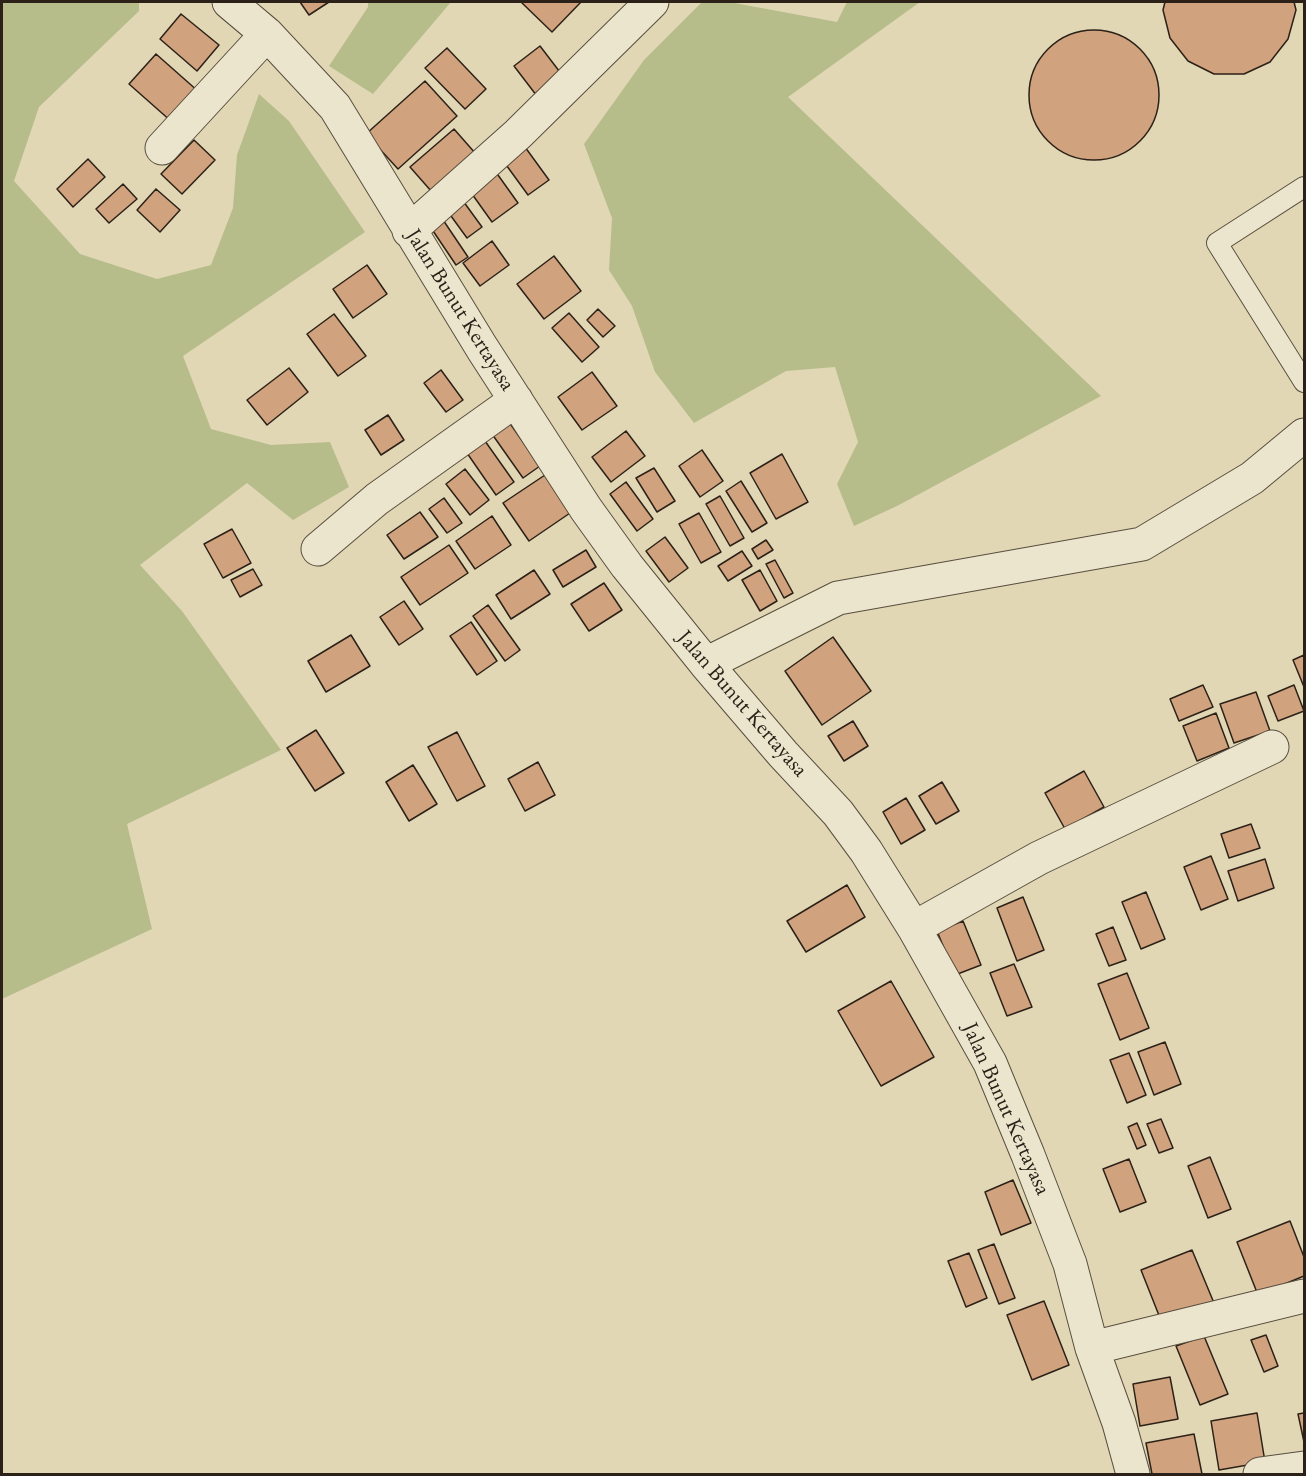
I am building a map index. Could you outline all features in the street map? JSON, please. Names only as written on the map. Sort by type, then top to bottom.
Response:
[{"type":"street","name":"Jalan Bunut Kertayasa","points":[[229,2],[267,34],[335,106],[409,231],[586,509],[627,566],[706,664],[783,754],[838,813],[866,851],[914,928],[990,1064],[1070,1264],[1092,1348],[1119,1423],[1133,1474]]},
{"type":"street","points":[[409,231],[518,134],[652,2]]},
{"type":"street","points":[[162,148],[267,34]]},
{"type":"street","points":[[318,549],[377,499],[516,400]]},
{"type":"street","points":[[706,664],[838,598],[1142,544],[1252,478],[1305,435]]},
{"type":"street","points":[[914,928],[1039,858],[1272,747]]},
{"type":"street","points":[[1092,1348],[1305,1296]]},
{"type":"street","points":[[1260,1474],[1305,1468]]},
{"type":"lane","points":[[1305,187],[1217,243],[1305,382]]},
{"type":"green space","points":[[2,2],[139,2],[139,11],[39,107],[14,181],[80,254],[157,279],[211,265],[233,208],[237,155],[259,94],[289,121],[365,232],[183,356],[211,429],[271,445],[330,442],[349,487],[293,520],[247,483],[140,565],[182,611],[281,750],[127,824],[152,929],[2,999]]},
{"type":"green space","points":[[368,2],[451,2],[373,94],[329,66],[368,7]]},
{"type":"green space","points":[[702,2],[729,2],[837,22],[847,2],[920,2],[788,97],[1101,396],[899,505],[854,526],[837,484],[858,442],[835,367],[786,371],[694,423],[655,372],[632,306],[609,270],[612,218],[584,144],[644,60]]},
{"type":"building","points":[[300,2],[329,2],[309,15]]},
{"type":"building","points":[[521,2],[581,2],[552,32]]},
{"type":"building","points":[[1165,2],[1294,2],[1296,10],[1288,39],[1270,62],[1244,74],[1214,74],[1188,61],[1170,38],[1163,10]]},
{"type":"building","points":[[181,14],[219,45],[197,71],[160,39]]},
{"type":"building","points":[[1094,30],[1119,35],[1140,49],[1154,70],[1159,95],[1154,120],[1140,141],[1119,155],[1094,160],[1069,155],[1048,141],[1034,120],[1029,95],[1034,70],[1048,49],[1069,35]]},
{"type":"building","points":[[540,46],[566,80],[540,100],[514,66]]},
{"type":"building","points":[[447,48],[486,89],[465,109],[425,68]]},
{"type":"building","points":[[156,54],[199,92],[172,122],[129,84]]},
{"type":"building","points":[[425,81],[457,116],[398,169],[366,134]]},
{"type":"building","points":[[454,129],[483,162],[439,200],[410,167]]},
{"type":"building","points":[[194,140],[215,160],[182,194],[161,174]]},
{"type":"building","points":[[525,147],[549,180],[528,195],[504,162]]},
{"type":"building","points":[[88,159],[105,177],[73,207],[57,189]]},
{"type":"building","points":[[493,168],[518,203],[492,222],[467,187]]},
{"type":"building","points":[[123,184],[137,199],[109,223],[96,209]]},
{"type":"building","points":[[156,189],[180,210],[160,232],[137,210]]},
{"type":"building","points":[[458,194],[482,227],[467,238],[443,205]]},
{"type":"building","points":[[437,211],[468,257],[456,265],[425,219]]},
{"type":"building","points":[[492,241],[509,265],[480,286],[463,263]]},
{"type":"building","points":[[554,256],[581,291],[544,319],[517,284]]},
{"type":"building","points":[[367,265],[387,294],[353,318],[333,289]]},
{"type":"building","points":[[598,309],[615,326],[603,337],[587,320]]},
{"type":"building","points":[[569,313],[599,347],[582,362],[552,328]]},
{"type":"building","points":[[334,314],[366,356],[338,376],[307,334]]},
{"type":"building","points":[[289,368],[308,392],[267,425],[247,400]]},
{"type":"building","points":[[441,370],[463,400],[446,412],[424,383]]},
{"type":"building","points":[[592,372],[617,406],[582,430],[558,397]]},
{"type":"building","points":[[388,415],[404,440],[381,455],[365,430]]},
{"type":"building","points":[[509,422],[540,466],[523,478],[492,434]]},
{"type":"building","points":[[626,431],[645,456],[611,482],[592,457]]},
{"type":"building","points":[[485,441],[514,482],[496,495],[467,453]]},
{"type":"building","points":[[702,450],[723,481],[700,497],[679,466]]},
{"type":"building","points":[[782,454],[808,502],[776,519],[750,473]]},
{"type":"building","points":[[654,468],[675,501],[657,512],[636,478]]},
{"type":"building","points":[[465,469],[489,500],[470,515],[446,484]]},
{"type":"building","points":[[548,473],[573,511],[529,541],[503,503]]},
{"type":"building","points":[[741,481],[767,523],[752,532],[726,491]]},
{"type":"building","points":[[626,482],[653,519],[637,531],[610,494]]},
{"type":"building","points":[[720,496],[744,538],[730,546],[706,504]]},
{"type":"building","points":[[444,498],[462,523],[447,533],[429,509]]},
{"type":"building","points":[[420,512],[438,537],[404,559],[387,535]]},
{"type":"building","points":[[699,513],[721,552],[701,563],[679,524]]},
{"type":"building","points":[[492,516],[511,545],[475,569],[456,541]]},
{"type":"building","points":[[232,529],[251,563],[223,578],[204,544]]},
{"type":"building","points":[[665,537],[688,568],[669,582],[646,551]]},
{"type":"building","points":[[766,540],[773,550],[758,559],[752,549]]},
{"type":"building","points":[[449,545],[468,573],[420,605],[401,577]]},
{"type":"building","points":[[586,550],[596,567],[563,587],[553,570]]},
{"type":"building","points":[[742,551],[752,566],[728,581],[718,566]]},
{"type":"building","points":[[775,560],[793,593],[784,598],[766,564]]},
{"type":"building","points":[[253,569],[262,585],[240,597],[231,580]]},
{"type":"building","points":[[534,570],[550,594],[511,619],[496,595]]},
{"type":"building","points":[[760,570],[777,601],[760,611],[742,580]]},
{"type":"building","points":[[604,583],[622,610],[589,631],[571,604]]},
{"type":"building","points":[[404,601],[423,629],[399,645],[380,617]]},
{"type":"building","points":[[488,605],[520,650],[505,661],[473,616]]},
{"type":"building","points":[[471,622],[497,661],[477,675],[450,636]]},
{"type":"building","points":[[351,635],[370,666],[326,692],[308,661]]},
{"type":"building","points":[[833,637],[871,691],[822,725],[785,671]]},
{"type":"building","points":[[1304,655],[1304,687],[1293,660]]},
{"type":"building","points":[[1203,685],[1213,707],[1179,721],[1170,699]]},
{"type":"building","points":[[1294,685],[1304,711],[1278,721],[1268,696]]},
{"type":"building","points":[[1256,692],[1270,731],[1234,743],[1220,704]]},
{"type":"building","points":[[1216,713],[1229,748],[1197,761],[1183,726]]},
{"type":"building","points":[[853,721],[868,746],[844,761],[828,736]]},
{"type":"building","points":[[316,730],[344,773],[315,791],[287,748]]},
{"type":"building","points":[[457,732],[485,786],[457,801],[428,747]]},
{"type":"building","points":[[538,762],[555,795],[525,811],[508,779]]},
{"type":"building","points":[[413,765],[437,804],[409,821],[386,782]]},
{"type":"building","points":[[1084,771],[1104,807],[1065,829],[1045,793]]},
{"type":"building","points":[[942,782],[959,811],[936,824],[919,796]]},
{"type":"building","points":[[906,798],[925,830],[901,844],[883,812]]},
{"type":"building","points":[[1251,824],[1260,848],[1229,858],[1221,834]]},
{"type":"building","points":[[1211,856],[1228,899],[1201,910],[1184,867]]},
{"type":"building","points":[[1265,859],[1274,888],[1238,901],[1228,871]]},
{"type":"building","points":[[847,885],[865,917],[806,952],[787,921]]},
{"type":"building","points":[[1146,892],[1165,939],[1141,949],[1122,902]]},
{"type":"building","points":[[1023,897],[1044,950],[1017,961],[997,908]]},
{"type":"building","points":[[963,921],[981,965],[955,975],[937,931]]},
{"type":"building","points":[[1113,927],[1126,960],[1109,966],[1096,934]]},
{"type":"building","points":[[1014,964],[1032,1007],[1007,1016],[990,973]]},
{"type":"building","points":[[1127,973],[1149,1028],[1120,1040],[1098,984]]},
{"type":"building","points":[[891,981],[934,1057],[881,1086],[838,1011]]},
{"type":"building","points":[[1165,1042],[1181,1084],[1154,1095],[1138,1052]]},
{"type":"building","points":[[1129,1053],[1146,1095],[1127,1103],[1110,1060]]},
{"type":"building","points":[[1161,1119],[1173,1148],[1159,1153],[1147,1124]]},
{"type":"building","points":[[1137,1123],[1146,1145],[1137,1149],[1128,1127]]},
{"type":"building","points":[[1210,1157],[1231,1209],[1208,1218],[1188,1166]]},
{"type":"building","points":[[1129,1159],[1146,1202],[1120,1212],[1103,1169]]},
{"type":"building","points":[[1013,1180],[1031,1223],[1001,1235],[985,1192]]},
{"type":"building","points":[[1290,1221],[1304,1257],[1304,1276],[1258,1295],[1237,1242]]},
{"type":"building","points":[[994,1244],[1015,1298],[999,1304],[978,1250]]},
{"type":"building","points":[[1192,1250],[1214,1303],[1162,1323],[1141,1270]]},
{"type":"building","points":[[969,1253],[987,1298],[966,1307],[948,1261]]},
{"type":"building","points":[[1044,1301],[1069,1365],[1032,1380],[1007,1315]]},
{"type":"building","points":[[1266,1335],[1278,1366],[1264,1372],[1251,1340]]},
{"type":"building","points":[[1204,1336],[1228,1394],[1200,1405],[1176,1346]]},
{"type":"building","points":[[1170,1377],[1178,1419],[1140,1426],[1133,1384]]},
{"type":"building","points":[[1257,1413],[1265,1462],[1219,1470],[1211,1421]]},
{"type":"building","points":[[1304,1413],[1304,1442],[1298,1414]]},
{"type":"building","points":[[1194,1434],[1202,1474],[1152,1474],[1146,1443]]}]
